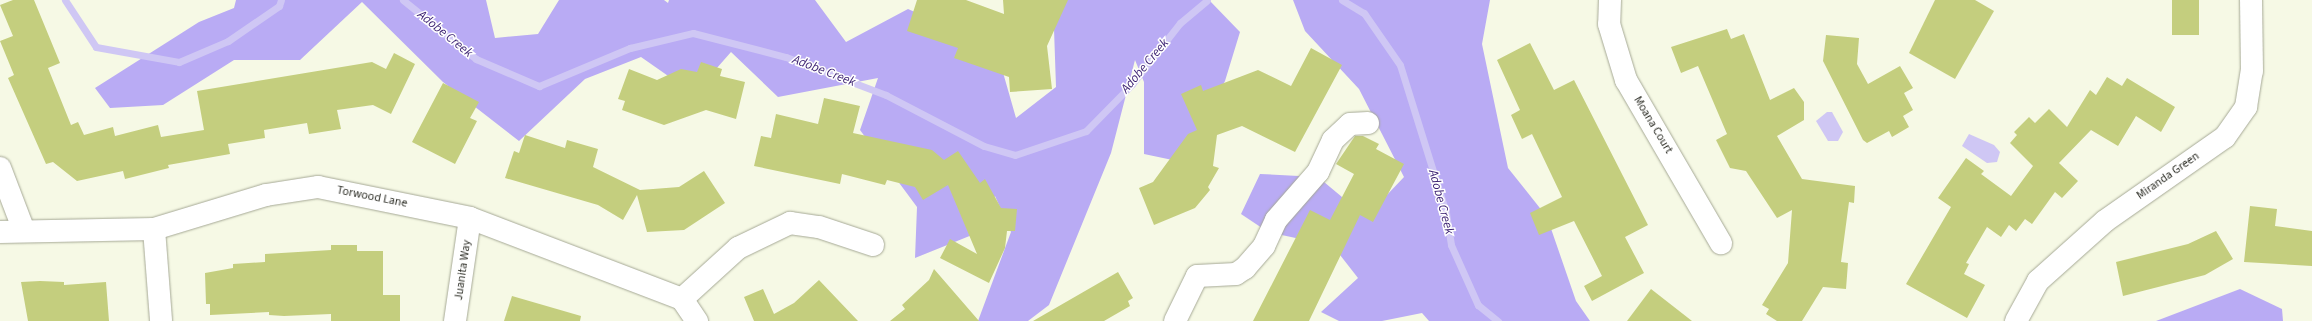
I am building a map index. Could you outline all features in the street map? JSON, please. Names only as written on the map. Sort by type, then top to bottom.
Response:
[{"type":"street","name":"Moana Court","points":[[1610,0],[1609,24],[1626,80],[1721,243]]},
{"type":"street","name":"Miranda Green","points":[[2016,321],[2038,281],[2105,221],[2225,137],[2246,108],[2252,71],[2251,0]]},
{"type":"street","points":[[1175,321],[1197,276],[1236,274],[1245,268],[1264,246],[1276,220],[1318,172],[1333,140],[1350,124],[1368,124]]},
{"type":"street","points":[[0,168],[24,231]]},
{"type":"street","name":"Torwood Lane","points":[[0,232],[154,229],[266,195],[318,187],[470,218],[682,299]]},
{"type":"street","name":"Juanita Way","points":[[455,321],[470,218]]},
{"type":"street","points":[[697,321],[682,299],[738,248],[790,223],[820,227],[873,245]]},
{"type":"street","points":[[154,229],[161,321]]},
{"type":"shaded area","points":[[236,0],[486,0],[495,38],[538,34],[559,0],[664,0],[668,3],[669,0],[815,0],[846,42],[908,9],[996,48],[1016,118],[1056,87],[1053,0],[1209,0],[1240,32],[1225,81],[1182,162],[1144,154],[1144,82],[1135,60],[1111,153],[1049,305],[1028,321],[978,321],[1011,232],[995,196],[972,235],[915,258],[917,207],[860,130],[878,78],[778,97],[731,52],[694,94],[641,57],[585,79],[519,141],[443,82],[362,2],[300,60],[234,60],[163,105],[110,108],[95,88],[199,22],[234,8]]},
{"type":"shaded area","points":[[1293,0],[1490,0],[1482,44],[1508,168],[1547,217],[1576,301],[1590,321],[1429,321],[1422,313],[1382,321],[1339,321],[1321,312],[1358,278],[1333,246],[1268,232],[1241,214],[1260,174],[1318,177],[1366,217],[1404,177],[1359,89],[1305,31]]},
{"type":"shaded area","points":[[1827,112],[1832,112],[1843,132],[1838,141],[1828,141],[1816,121]]},
{"type":"shaded area","points":[[1969,134],[1994,145],[2000,152],[1997,162],[1987,163],[1962,146]]},
{"type":"shaded area","points":[[2240,289],[2282,309],[2283,321],[2156,321]]},
{"type":"building","points":[[13,0],[34,0],[60,63],[48,68],[71,125],[78,122],[84,135],[113,127],[115,136],[158,125],[161,137],[204,130],[197,91],[372,62],[386,69],[394,53],[415,64],[391,114],[373,105],[337,110],[341,129],[309,134],[307,123],[264,130],[265,138],[228,144],[230,154],[168,165],[169,168],[125,179],[123,171],[77,181],[53,162],[46,164],[8,78],[14,75],[0,41],[13,36],[0,5]]},
{"type":"building","points":[[917,0],[966,0],[1004,14],[1003,0],[1068,0],[1047,46],[1052,89],[1010,92],[1009,77],[954,58],[958,48],[907,31]]},
{"type":"building","points":[[1935,0],[1975,0],[1994,11],[1955,79],[1909,53]]},
{"type":"building","points":[[2172,0],[2199,0],[2199,35],[2172,35]]},
{"type":"building","points":[[1727,29],[1731,39],[1744,34],[1770,100],[1794,88],[1804,102],[1804,120],[1777,136],[1802,179],[1855,186],[1854,203],[1849,202],[1841,262],[1848,263],[1846,289],[1823,287],[1802,321],[1777,321],[1766,314],[1769,309],[1762,305],[1788,263],[1792,210],[1777,218],[1746,171],[1730,168],[1716,140],[1727,134],[1698,66],[1681,73],[1671,47]]},
{"type":"building","points":[[1826,35],[1859,38],[1857,64],[1868,84],[1900,66],[1913,88],[1904,93],[1913,110],[1903,116],[1909,127],[1892,137],[1889,131],[1867,143],[1863,140],[1823,61]]},
{"type":"building","points":[[1530,43],[1554,90],[1574,80],[1648,225],[1625,237],[1644,273],[1592,301],[1584,286],[1602,276],[1574,221],[1539,235],[1530,213],[1562,197],[1532,134],[1522,139],[1511,115],[1520,110],[1497,60]]},
{"type":"building","points":[[1311,48],[1342,65],[1295,152],[1242,126],[1217,135],[1213,166],[1219,168],[1208,187],[1210,190],[1195,208],[1154,225],[1139,188],[1153,182],[1188,134],[1197,130],[1181,94],[1201,85],[1203,91],[1258,70],[1291,86]]},
{"type":"building","points":[[701,62],[722,69],[720,76],[745,82],[736,119],[706,110],[664,125],[622,110],[625,101],[618,99],[629,69],[657,80],[681,69],[697,72]]},
{"type":"building","points":[[2107,77],[2122,86],[2127,78],[2175,107],[2161,132],[2136,116],[2118,146],[2091,130],[2059,163],[2078,181],[2062,198],[2055,192],[2032,224],[2025,219],[2016,231],[2009,225],[2001,237],[1987,227],[1966,263],[1969,264],[1964,274],[1985,285],[1967,318],[1906,284],[1951,207],[1938,198],[1966,158],[1984,171],[1981,174],[2011,196],[2033,166],[2010,143],[2017,135],[2014,132],[2029,117],[2035,123],[2049,109],[2067,127],[2090,90],[2096,95]]},
{"type":"building","points":[[443,83],[479,102],[470,118],[477,121],[455,164],[412,142]]},
{"type":"building","points":[[824,98],[860,106],[853,133],[932,150],[944,160],[958,151],[980,183],[985,179],[1001,208],[1017,209],[1015,231],[1007,231],[1005,248],[989,283],[940,258],[950,239],[977,254],[948,185],[923,200],[915,187],[887,180],[885,185],[842,174],[840,184],[754,166],[761,136],[771,138],[776,114],[818,124]]},
{"type":"building","points":[[525,135],[565,148],[567,140],[598,149],[593,167],[640,190],[679,187],[704,171],[725,203],[684,230],[647,232],[637,195],[623,220],[598,205],[505,178],[514,151],[519,153]]},
{"type":"building","points":[[1355,136],[1363,136],[1379,144],[1376,149],[1404,164],[1373,222],[1360,215],[1309,321],[1253,321],[1310,210],[1330,220],[1354,174],[1336,164]]},
{"type":"building","points":[[2250,206],[2277,209],[2275,226],[2312,231],[2312,266],[2244,262]]},
{"type":"building","points":[[2216,231],[2233,259],[2205,275],[2123,296],[2116,262],[2188,244]]},
{"type":"building","points":[[331,245],[357,245],[357,251],[383,251],[383,295],[400,295],[400,321],[331,321],[331,314],[284,316],[269,315],[269,312],[210,315],[210,304],[206,304],[205,273],[233,268],[233,264],[265,262],[265,254],[331,250]]},
{"type":"building","points":[[934,269],[979,321],[890,321],[905,309],[902,305],[929,280]]},
{"type":"building","points":[[1118,272],[1133,298],[1128,301],[1130,306],[1104,321],[1033,321]]},
{"type":"building","points":[[819,280],[858,321],[754,321],[744,297],[763,289],[774,314],[794,303]]},
{"type":"building","points":[[21,282],[64,282],[64,285],[106,282],[109,321],[28,321]]},
{"type":"building","points":[[1651,289],[1692,321],[1627,321]]},
{"type":"building","points":[[512,296],[581,316],[580,321],[504,321]]},
{"type":"waterway","name":"Adobe Creek","points":[[65,0],[96,47],[179,62],[228,41],[279,6],[281,0]]},
{"type":"waterway","name":"Adobe Creek","points":[[403,0],[476,59],[539,86],[630,48],[693,33],[786,57],[886,95],[984,146],[1015,155],[1086,131],[1132,84],[1180,23],[1207,0]]},
{"type":"waterway","name":"Adobe Creek","points":[[1342,0],[1364,13],[1400,65],[1446,213],[1451,245],[1478,305],[1498,321]]}]
